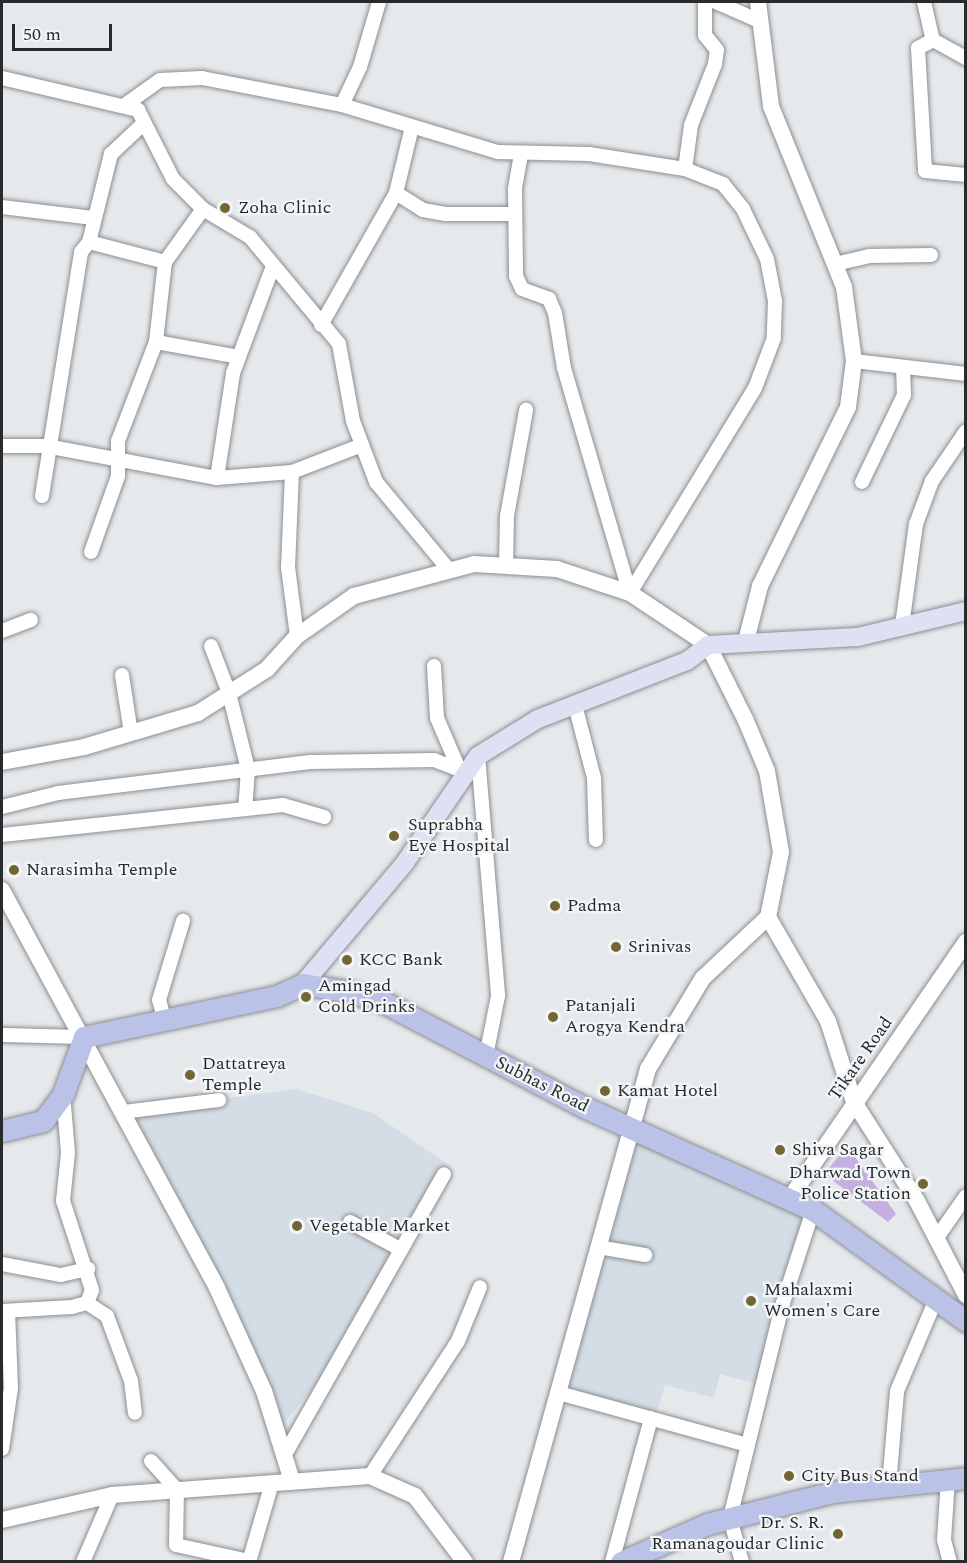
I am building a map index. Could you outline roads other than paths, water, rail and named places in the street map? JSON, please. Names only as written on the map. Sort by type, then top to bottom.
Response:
[{"type":"main road","points":[[303,984],[404,864],[462,770],[478,756],[538,719],[687,661],[708,645],[746,641],[858,637],[966,611]]},
{"type":"main road","name":"Subhas Road","points":[[84,1036],[165,1022],[303,984],[385,1003],[631,1129],[813,1210],[966,1321]]},
{"type":"main road","points":[[2,1131],[43,1121],[63,1094],[84,1036]]},
{"type":"main road","points":[[621,1562],[730,1518],[833,1492],[957,1478]]},
{"type":"street","points":[[342,105],[360,67],[379,2]]},
{"type":"street","points":[[685,169],[691,125],[716,64],[717,50],[705,35],[705,2]]},
{"type":"street","points":[[716,2],[757,20]]},
{"type":"street","points":[[746,641],[760,586],[848,407],[854,361],[844,287],[771,106],[757,20],[758,2]]},
{"type":"street","points":[[924,2],[933,40],[966,58]]},
{"type":"street","points":[[933,40],[918,48],[925,171],[966,175]]},
{"type":"street","points":[[2,78],[125,105],[138,110],[172,179],[202,209],[250,237],[339,344],[362,445],[376,482],[449,570]]},
{"type":"street","points":[[125,105],[160,80],[202,78],[342,105],[412,127],[521,154],[589,154],[685,169],[723,184],[743,210],[767,258],[775,301],[774,338],[755,388],[630,593]]},
{"type":"street","points":[[42,496],[46,446],[76,303],[81,252],[89,243],[93,218],[111,154],[144,123]]},
{"type":"street","points":[[321,325],[396,193],[412,127]]},
{"type":"street","points":[[521,154],[514,214],[516,276],[522,289],[549,299],[555,313],[564,368],[630,593]]},
{"type":"street","points":[[396,193],[423,210],[514,214]]},
{"type":"street","points":[[2,207],[93,218]]},
{"type":"street","points":[[91,552],[119,460],[118,441],[156,342],[165,262],[202,209]]},
{"type":"street","points":[[89,243],[165,262]]},
{"type":"street","points":[[835,264],[869,256],[930,255]]},
{"type":"street","points":[[217,478],[239,357],[273,266]]},
{"type":"street","points":[[156,342],[239,357]]},
{"type":"street","points":[[854,361],[966,374]]},
{"type":"street","points":[[862,482],[904,395],[903,367]]},
{"type":"street","points":[[506,566],[507,516],[526,410]]},
{"type":"street","points":[[902,626],[916,524],[932,481],[966,431]]},
{"type":"street","points":[[2,446],[46,446],[217,478],[292,472],[362,445]]},
{"type":"street","points":[[292,472],[288,567],[297,636]]},
{"type":"street","points":[[2,762],[131,733],[198,713],[267,669],[297,636],[354,596],[474,564],[557,569],[630,593],[708,645],[767,771],[781,852],[768,918],[703,978],[648,1070],[511,1562]]},
{"type":"street","points":[[2,631],[32,620]]},
{"type":"street","points":[[211,646],[229,693],[248,769],[245,808]]},
{"type":"street","points":[[434,666],[437,718],[462,770]]},
{"type":"street","points":[[122,675],[131,733]]},
{"type":"street","points":[[574,705],[594,778],[596,840]]},
{"type":"street","points":[[478,756],[498,996],[486,1056]]},
{"type":"street","points":[[2,807],[58,794],[248,769],[396,758],[434,760],[462,770]]},
{"type":"street","points":[[2,835],[283,805],[324,817]]},
{"type":"street","points":[[2,890],[84,1036],[218,1288],[264,1391],[292,1481]]},
{"type":"street","points":[[768,918],[828,1022],[854,1102],[936,1239],[966,1295]]},
{"type":"street","points":[[165,1022],[159,1000],[183,921]]},
{"type":"street","name":"Tikare Road","points":[[790,1198],[966,942]]},
{"type":"street","points":[[2,1035],[84,1036]]},
{"type":"street","points":[[63,1094],[68,1153],[63,1201],[88,1269],[92,1290],[87,1303]]},
{"type":"street","points":[[123,1112],[219,1100]]},
{"type":"street","points":[[284,1456],[444,1174]]},
{"type":"street","points":[[936,1239],[966,1196]]},
{"type":"street","points":[[741,1562],[730,1518],[785,1293],[813,1210]]},
{"type":"street","points":[[350,1222],[400,1249]]},
{"type":"street","points":[[598,1247],[645,1255]]},
{"type":"street","points":[[2,1264],[62,1275],[88,1269]]},
{"type":"street","points":[[370,1476],[458,1341],[480,1287]]},
{"type":"street","points":[[889,1485],[897,1391],[936,1299]]},
{"type":"street","points":[[2,1449],[12,1388],[5,1311],[87,1303],[107,1316],[131,1381],[135,1413]]},
{"type":"street","points":[[559,1393],[748,1445]]},
{"type":"street","points":[[612,1562],[651,1418]]},
{"type":"street","points":[[151,1461],[177,1490],[176,1545],[249,1561],[272,1483]]},
{"type":"street","points":[[2,1520],[112,1495],[370,1476],[415,1496],[465,1562]]},
{"type":"street","points":[[950,1562],[944,1539],[957,1478]]},
{"type":"street","points":[[83,1562],[112,1495]]},
{"type":"place","name":"Zoha Clinic","points":[[225,208]]},
{"type":"place","name":"Suprabha Eye Hospital","points":[[394,836]]},
{"type":"place","name":"Narasimha Temple","points":[[14,870]]},
{"type":"place","name":"Padma","points":[[555,906]]},
{"type":"place","name":"Srinivas","points":[[616,947]]},
{"type":"place","name":"KCC Bank","points":[[347,960]]},
{"type":"place","name":"Amingad Cold Drinks","points":[[306,997]]},
{"type":"place","name":"Patanjali Arogya Kendra","points":[[553,1017]]},
{"type":"place","name":"Dattatreya Temple","points":[[190,1075]]},
{"type":"place","name":"Kamat Hotel","points":[[605,1091]]},
{"type":"place","name":"Shiva Sagar","points":[[780,1150]]},
{"type":"place","name":"Dharwad Town Police Station","points":[[923,1184]]},
{"type":"place","name":"Vegetable Market","points":[[297,1226]]},
{"type":"place","name":"Mahalaxmi Women's Care","points":[[751,1301]]},
{"type":"place","name":"City Bus Stand","points":[[789,1476]]},
{"type":"place","name":"Dr. S. R. Ramanagoudar Clinic","points":[[838,1534]]}]
